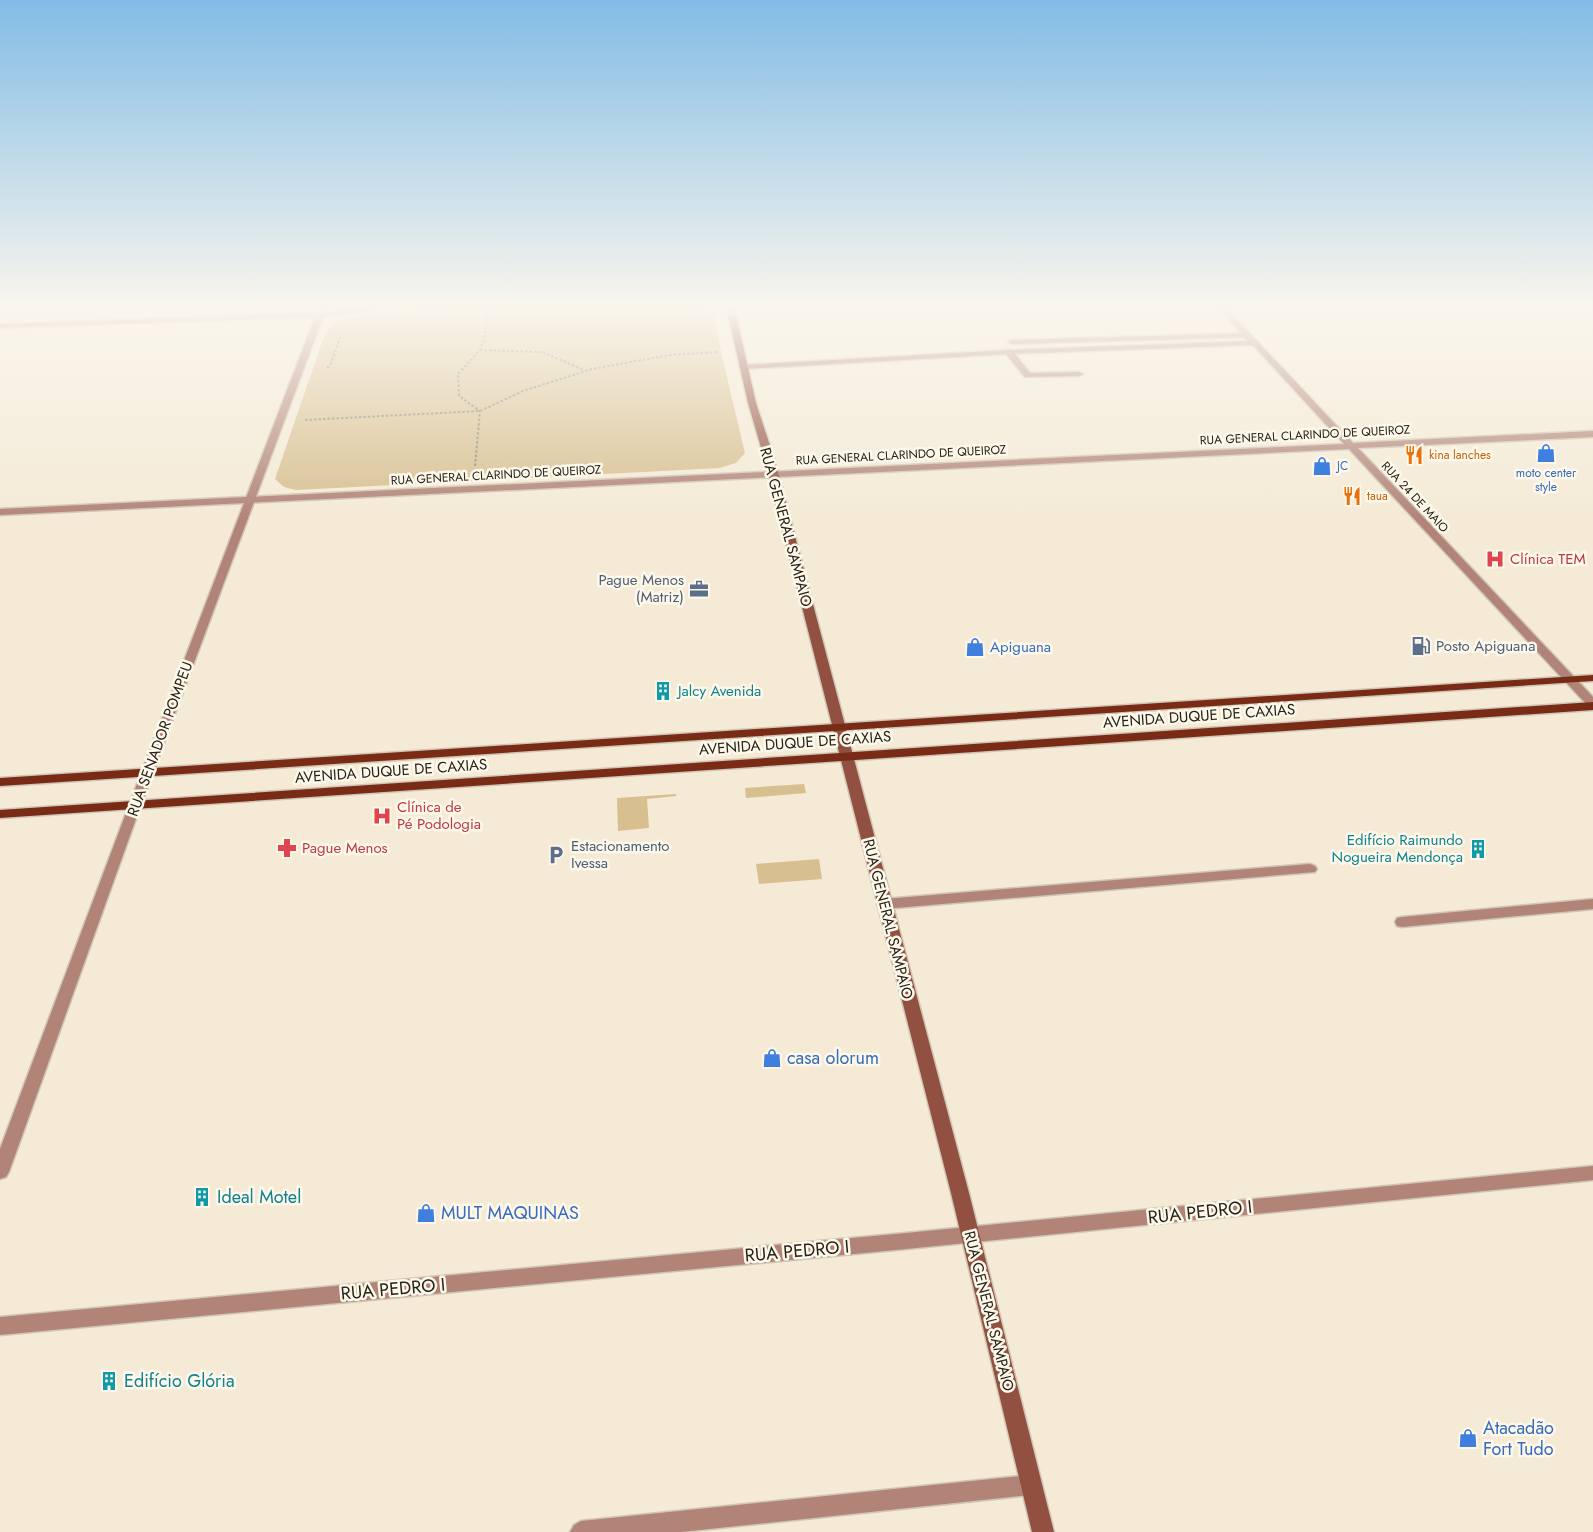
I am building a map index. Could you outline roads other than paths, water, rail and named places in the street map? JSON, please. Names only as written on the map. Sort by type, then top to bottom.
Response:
[{"type":"main road","name":"RUA GENERAL SAMPAIO","points":[[746,377],[773,474],[970,1235],[1043,1532]]},
{"type":"main road","name":"AVENIDA DUQUE DE CAXIAS","points":[[0,782],[1593,678]]},
{"type":"main road","name":"AVENIDA DUQUE DE CAXIAS","points":[[0,814],[1593,705]]},
{"type":"street","name":"RUA SENADOR POMPEU","points":[[0,1172],[135,805],[296,377]]},
{"type":"street","name":"RUA 24 DE MAIO","points":[[1287,377],[1593,705]]},
{"type":"street","name":"RUA GENERAL CLARINDO DE QUEIROZ","points":[[0,512],[1593,434]]},
{"type":"street","points":[[884,904],[1310,869]]},
{"type":"street","points":[[1402,922],[1593,904]]},
{"type":"street","name":"RUA PEDRO I","points":[[0,1326],[970,1235],[1593,1173]]},
{"type":"street","points":[[582,1532],[1031,1485]]},
{"type":"place","name":"moto center style","points":[[1546,453]]},
{"type":"place","name":"kina lanches","points":[[1414,455]]},
{"type":"place","name":"JC","points":[[1322,466]]},
{"type":"place","name":"taua","points":[[1352,496]]},
{"type":"place","name":"Clínica TEM","points":[[1495,559]]},
{"type":"place","name":"Pague Menos (Matriz)","points":[[699,589]]},
{"type":"place","name":"Posto Apiguana","points":[[1421,646]]},
{"type":"place","name":"Apiguana","points":[[975,647]]},
{"type":"place","name":"Jalcy Avenida","points":[[663,691]]},
{"type":"place","name":"Clínica de Pé Podologia","points":[[382,816]]},
{"type":"place","name":"Pague Menos","points":[[287,848]]},
{"type":"place","name":"Edifício Raimundo Nogueira Mendonça","points":[[1478,849]]},
{"type":"place","name":"Estacionamento Ivessa","points":[[556,855]]},
{"type":"place","name":"casa olorum","points":[[772,1058]]},
{"type":"place","name":"Ideal Motel","points":[[202,1197]]},
{"type":"place","name":"MULT MAQUINAS","points":[[426,1213]]},
{"type":"place","name":"Edifício Glória","points":[[109,1381]]},
{"type":"place","name":"Atacadão Fort Tudo","points":[[1468,1438]]}]
